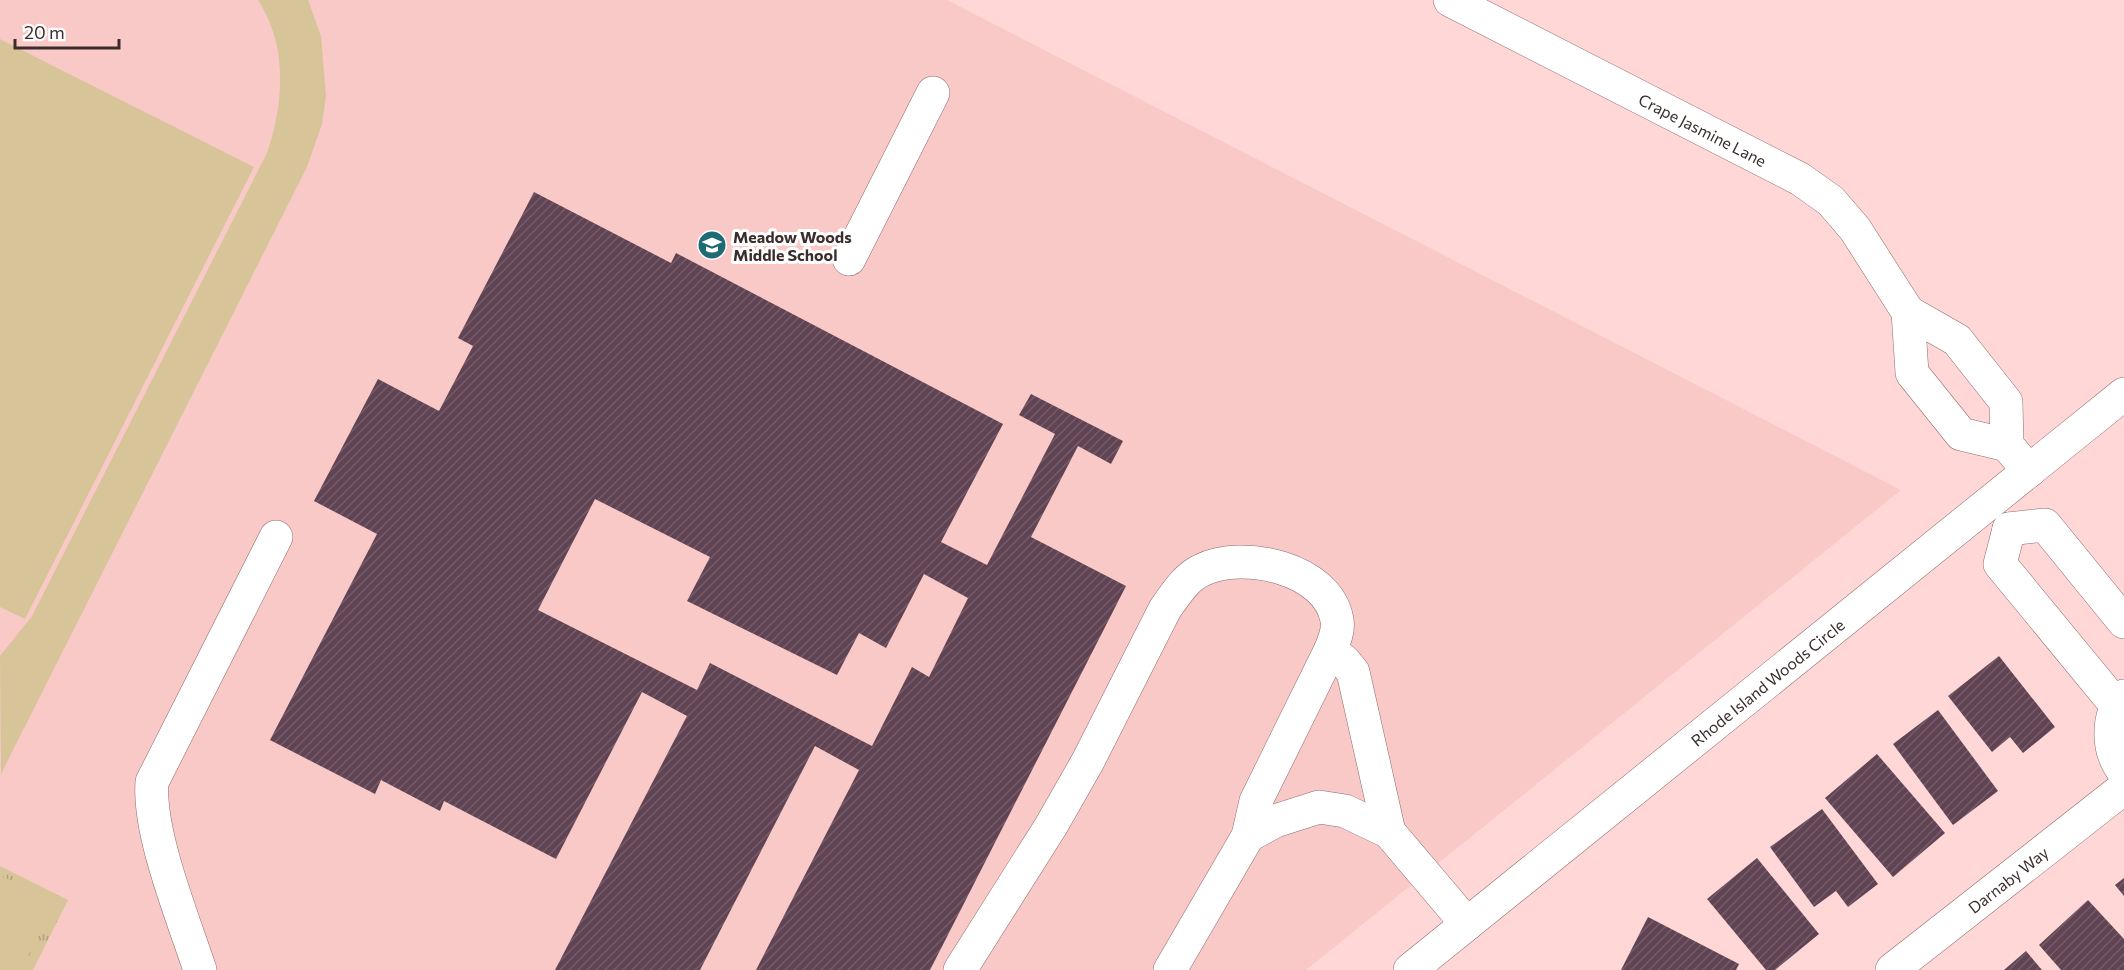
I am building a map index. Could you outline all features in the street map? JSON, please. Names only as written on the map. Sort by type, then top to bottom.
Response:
[{"type":"street","name":"Crape Jasmine Lane","points":[[1450,0],[1800,179],[1831,201],[1855,229],[1908,312],[1957,340],[2006,402],[2007,445],[1961,435],[1912,373],[1908,312]]},
{"type":"street","points":[[849,259],[933,93]]},
{"type":"street","name":"Rhode Island Woods Circle","points":[[1410,970],[2124,394]]},
{"type":"street","points":[[2007,445],[2029,471]]},
{"type":"street","points":[[1988,504],[2009,530]]},
{"type":"street","points":[[2009,530],[2045,525],[2124,622]]},
{"type":"street","points":[[2009,530],[2000,564],[2120,700],[2112,722],[2111,743],[2118,764],[2124,772]]},
{"type":"street","points":[[200,970],[158,837],[150,800],[152,782],[276,537]]},
{"type":"street","points":[[960,970],[1051,826],[1088,761],[1165,609],[1179,589],[1201,570],[1227,562],[1260,563],[1290,572],[1310,582],[1331,604],[1337,620],[1337,635],[1256,801],[1248,836],[1170,970]]},
{"type":"street","points":[[1330,651],[1344,660],[1353,672],[1389,831]]},
{"type":"street","name":"Darnaby Way","points":[[1892,970],[2124,788]]},
{"type":"street","points":[[1248,836],[1275,821],[1319,807],[1345,811],[1389,831],[1467,924]]},
{"type":"shaded area","name":"Meadow Woods Middle School","points":[[0,0],[947,0],[1901,490],[1306,970],[0,970]]},
{"type":"green space","points":[[258,0],[308,0],[321,36],[326,96],[322,124],[307,167],[1,774],[0,656],[32,616],[267,153],[280,95],[279,55],[268,18]]},
{"type":"green space","points":[[0,39],[254,167],[25,619],[0,607]]},
{"type":"green space","points":[[0,866],[68,900],[33,970],[0,970]]},
{"type":"green space","points":[[0,875],[55,903],[21,970],[0,970]]},
{"type":"building","points":[[534,192],[671,263],[676,253],[1003,424],[941,542],[987,565],[1055,434],[1019,415],[1031,394],[1123,441],[1111,464],[1078,446],[1031,537],[1126,586],[930,970],[756,970],[859,770],[815,746],[700,970],[555,970],[687,716],[642,692],[556,859],[444,801],[440,811],[381,780],[375,794],[270,740],[377,534],[314,501],[378,379],[439,411],[473,346],[458,338]],"holes":[[[595,499],[710,557],[687,601],[837,675],[859,633],[886,648],[924,574],[968,598],[929,677],[912,667],[872,746],[710,663],[697,690],[538,610]]]},
{"type":"building","points":[[1999,656],[2055,727],[2023,753],[2010,737],[1992,752],[1948,696]]},
{"type":"building","points":[[1938,710],[1998,791],[1953,825],[1893,744]]},
{"type":"building","points":[[1877,754],[1945,833],[1893,877],[1825,798]]},
{"type":"building","points":[[1822,809],[1878,884],[1848,907],[1836,891],[1814,907],[1770,847]]},
{"type":"building","points":[[1757,858],[1819,934],[1775,970],[1766,970],[1707,899]]},
{"type":"building","points":[[2124,878],[2124,896],[2115,885]]},
{"type":"building","points":[[2088,900],[2124,939],[2124,970],[2061,970],[2039,945]]},
{"type":"building","points":[[1648,917],[1739,964],[1736,970],[1621,970]]},
{"type":"building","points":[[2026,951],[2042,970],[2004,970]]},
{"type":"place","name":"Meadow Woods Middle School","points":[[712,245]]}]
